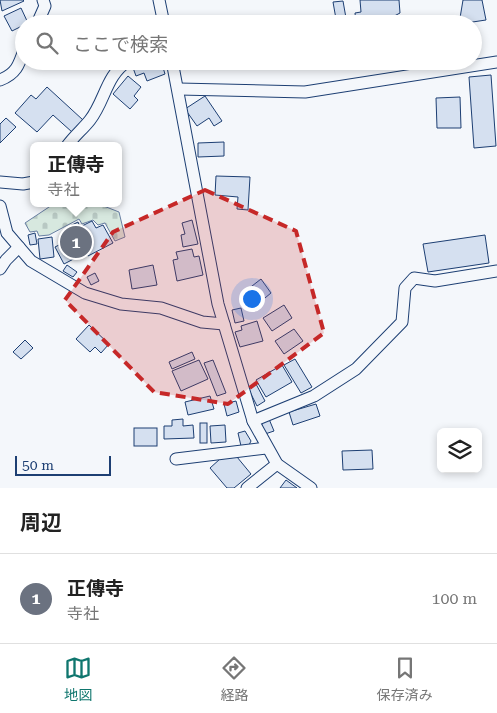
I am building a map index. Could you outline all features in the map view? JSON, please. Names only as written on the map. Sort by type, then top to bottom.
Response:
[{"type":"street","points":[[42,0],[45,6],[42,15]]},
{"type":"street","points":[[159,0],[162,15]]},
{"type":"street","points":[[482,64],[497,62]]},
{"type":"street","points":[[0,80],[10,76],[16,70]]},
{"type":"street","points":[[71,142],[90,120],[108,83],[118,70]]},
{"type":"street","points":[[174,70],[218,304],[253,422],[266,448],[277,464],[311,488]]},
{"type":"street","points":[[179,89],[304,92],[446,70]]},
{"type":"street","points":[[0,182],[30,183]]},
{"type":"street","points":[[0,206],[7,233],[31,261],[85,293],[121,304],[160,308],[202,322],[224,324]]},
{"type":"street","points":[[0,269],[19,247]]},
{"type":"street","points":[[253,422],[314,396],[356,368],[402,322],[405,288],[414,278],[435,280],[497,271]]},
{"type":"street","points":[[176,459],[266,448]]},
{"type":"street","points":[[247,488],[277,464]]},
{"type":"highlighted area","points":[[205,190],[296,231],[324,333],[228,404],[154,392],[65,300],[113,232]]},
{"type":"green space","points":[[49,207],[106,207],[119,212],[125,237],[115,241],[105,223],[98,225],[93,220],[82,224],[79,219],[49,235],[39,236],[37,231],[30,232],[25,223]]},
{"type":"building","points":[[0,0],[23,0],[24,1],[2,11]]},
{"type":"building","points":[[360,0],[399,0],[400,13],[396,15],[355,15],[355,13],[361,12]]},
{"type":"building","points":[[463,0],[482,0],[486,20],[482,21],[482,15],[460,15]]},
{"type":"building","points":[[343,1],[345,15],[335,15],[333,2]]},
{"type":"building","points":[[21,8],[24,15],[15,15],[15,30],[12,31],[4,16]]},
{"type":"building","points":[[134,70],[164,70],[165,74],[147,81],[144,73],[136,76]]},
{"type":"building","points":[[491,75],[496,146],[474,148],[469,77]]},
{"type":"building","points":[[128,76],[141,87],[134,96],[138,100],[130,109],[113,94]]},
{"type":"building","points":[[47,87],[83,120],[72,132],[53,115],[37,132],[15,113],[31,95],[36,99]]},
{"type":"building","points":[[205,96],[222,121],[214,126],[209,118],[197,126],[185,109]]},
{"type":"building","points":[[460,97],[461,128],[437,128],[436,98]]},
{"type":"building","points":[[6,118],[16,127],[0,143],[0,124]]},
{"type":"building","points":[[224,142],[224,156],[198,157],[198,143]]},
{"type":"building","points":[[216,176],[250,177],[248,210],[237,209],[238,197],[215,195]]},
{"type":"building","points":[[192,220],[198,244],[183,247],[181,235],[185,234],[182,223]]},
{"type":"building","points":[[92,221],[96,228],[103,225],[113,243],[88,256],[87,252],[64,264],[55,247],[75,237],[70,226],[78,222],[80,227]]},
{"type":"building","points":[[35,233],[37,244],[30,245],[28,235]]},
{"type":"building","points":[[485,235],[489,263],[428,272],[423,244]]},
{"type":"building","points":[[52,237],[54,257],[40,259],[38,239]]},
{"type":"building","points":[[192,249],[194,257],[199,256],[203,275],[177,281],[173,260],[178,259],[176,252]]},
{"type":"building","points":[[67,265],[77,272],[73,277],[63,271]]},
{"type":"building","points":[[153,265],[157,285],[132,289],[129,270]]},
{"type":"building","points":[[95,273],[99,281],[91,285],[87,277]]},
{"type":"building","points":[[261,279],[271,293],[254,307],[243,293]]},
{"type":"building","points":[[284,305],[292,318],[272,331],[263,318]]},
{"type":"building","points":[[241,308],[244,321],[235,323],[232,310]]},
{"type":"building","points":[[257,321],[263,341],[240,347],[235,332],[242,330],[241,326]]},
{"type":"building","points":[[89,325],[109,344],[101,353],[95,347],[90,352],[76,339]]},
{"type":"building","points":[[294,329],[303,341],[284,354],[275,341]]},
{"type":"building","points":[[25,340],[33,348],[21,359],[13,352]]},
{"type":"building","points":[[192,352],[195,359],[172,369],[169,362]]},
{"type":"building","points":[[295,359],[312,387],[301,393],[284,365]]},
{"type":"building","points":[[199,360],[208,379],[181,391],[172,371]]},
{"type":"building","points":[[213,360],[226,393],[217,396],[204,363]]},
{"type":"building","points":[[282,365],[292,382],[266,397],[256,380]]},
{"type":"building","points":[[256,384],[265,401],[257,406],[248,388]]},
{"type":"building","points":[[210,396],[214,409],[188,415],[185,402]]},
{"type":"building","points":[[236,401],[239,412],[227,416],[224,404]]},
{"type":"building","points":[[316,404],[320,416],[293,425],[289,412]]},
{"type":"building","points":[[183,419],[183,426],[193,425],[194,438],[164,439],[164,426],[172,426],[172,420]]},
{"type":"building","points":[[269,419],[274,431],[265,434],[261,422]]},
{"type":"building","points":[[200,423],[207,423],[207,443],[200,443]]},
{"type":"building","points":[[225,425],[226,442],[211,443],[210,426]]},
{"type":"building","points":[[134,428],[157,428],[157,446],[134,446]]},
{"type":"building","points":[[245,431],[251,441],[249,445],[241,446],[238,433]]},
{"type":"building","points":[[372,450],[373,469],[343,470],[342,451]]},
{"type":"building","points":[[237,457],[251,474],[234,488],[227,488],[210,468],[220,459]]},
{"type":"building","points":[[286,480],[297,488],[280,488]]},
{"type":"place","name":"正傳寺","points":[[76,242]]}]
